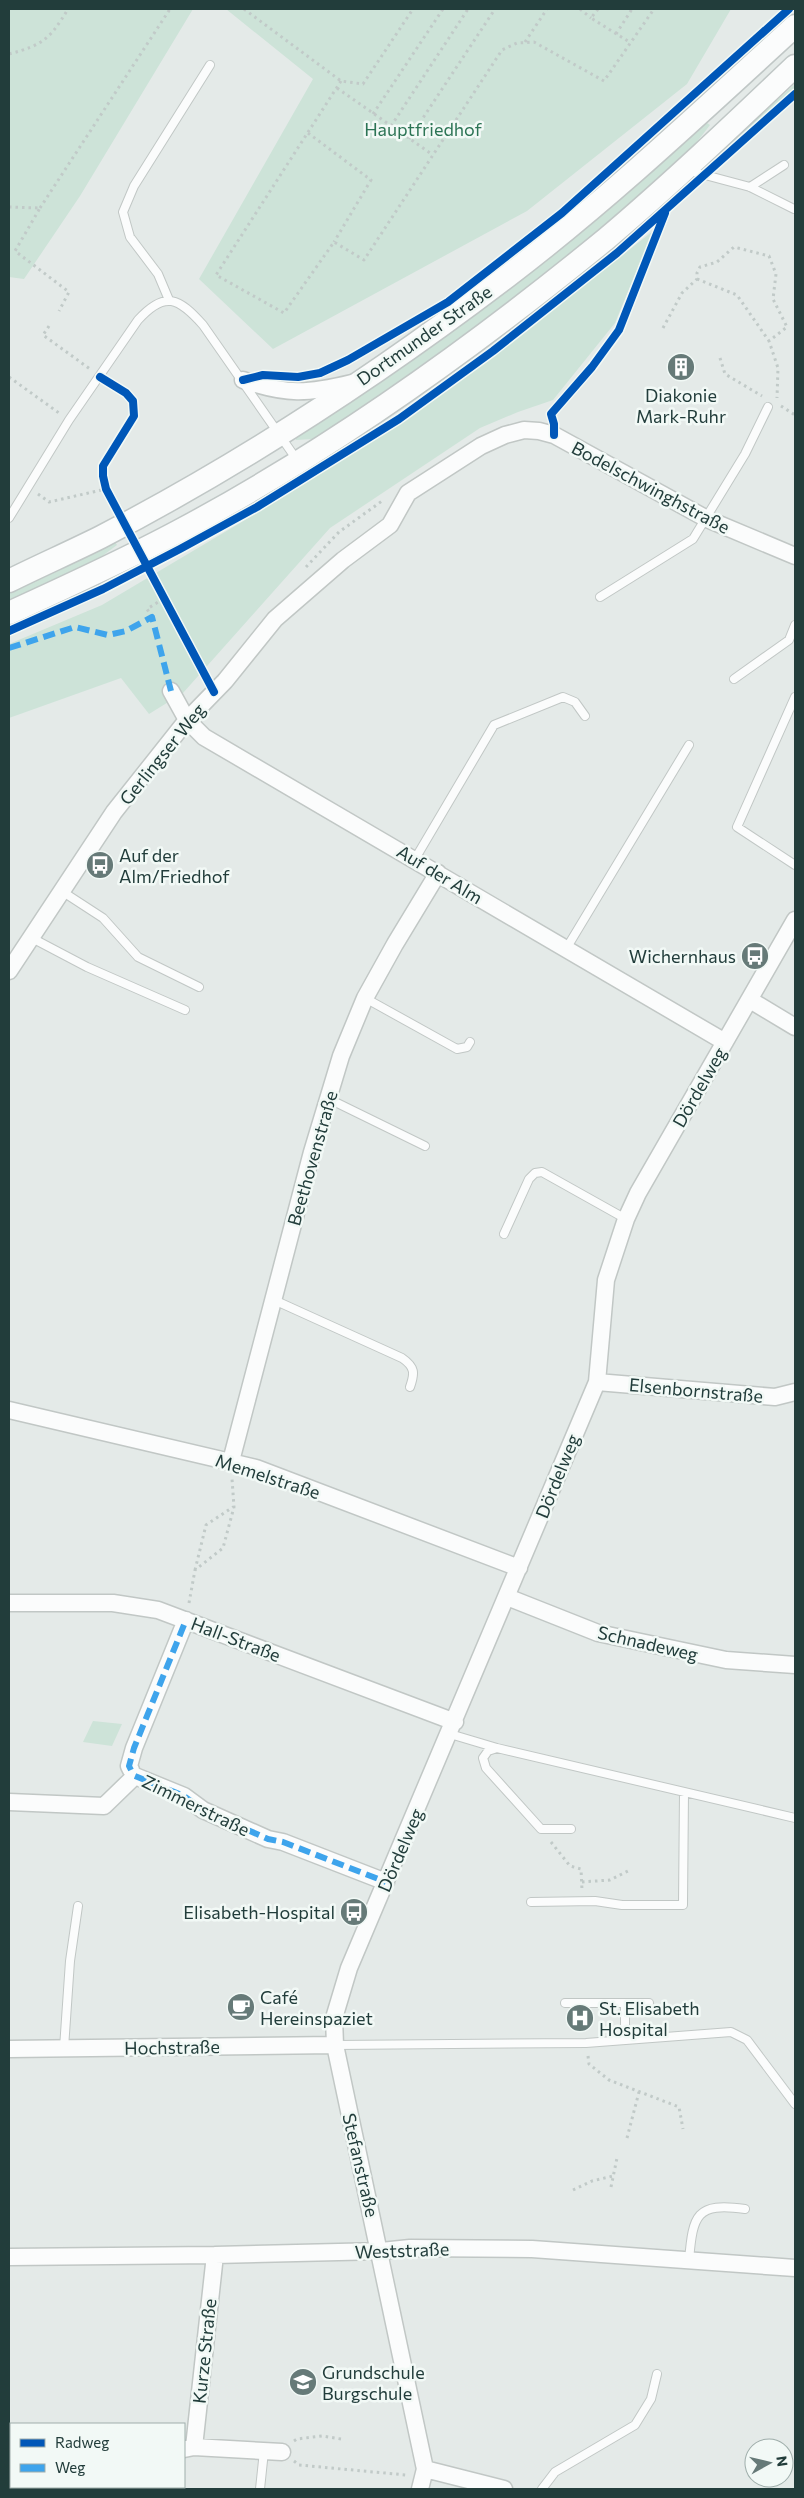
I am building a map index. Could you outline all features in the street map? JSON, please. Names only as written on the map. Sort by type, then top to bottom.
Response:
[{"type":"main road","name":"Dortmunder Straße","points":[[9,580],[100,537],[280,434],[436,330],[563,232],[665,144],[795,26]]},
{"type":"main road","name":"Dortmunder Straße","points":[[9,613],[97,573],[180,531],[298,462],[400,395],[529,300],[685,170],[795,66]]},
{"type":"street","points":[[243,380],[267,388],[291,392],[314,392],[362,381]]},
{"type":"street","name":"Bodelschwinghstraße","points":[[505,435],[524,430],[554,435],[707,519],[795,556]]},
{"type":"street","name":"Gerlingser Weg","points":[[9,971],[60,890],[114,812],[187,720],[225,681],[275,619],[343,560],[390,525],[408,493],[481,446],[505,435]]},
{"type":"street","name":"Auf der Alm","points":[[171,691],[187,720],[204,737],[725,1042]]},
{"type":"street","name":"Beethovenstraße","points":[[231,1461],[312,1152],[341,1056],[365,998],[394,944],[438,873]]},
{"type":"street","name":"Dördelweg","points":[[335,2045],[334,2018],[349,1968],[597,1382],[606,1280],[626,1219],[638,1193],[795,920]]},
{"type":"street","points":[[750,1000],[795,1027]]},
{"type":"street","name":"Elsenbornstraße","points":[[597,1382],[775,1397],[795,1392]]},
{"type":"street","name":"Memelstraße","points":[[9,1410],[256,1468],[519,1568]]},
{"type":"street","name":"Schnadeweg","points":[[507,1597],[598,1633],[726,1660],[795,1665]]},
{"type":"street","name":"Hall-Straße","points":[[9,1603],[136,1605],[158,1610],[452,1728]]},
{"type":"street","name":"Zimmerstraße","points":[[131,1770],[129,1766],[134,1748],[186,1620]]},
{"type":"street","name":"Zimmerstraße","points":[[9,1802],[104,1806],[135,1776],[184,1796],[203,1810],[268,1839],[283,1842],[386,1882]]},
{"type":"street","name":"Hochstraße","points":[[9,2049],[335,2045]]},
{"type":"street","name":"Stefanstraße","points":[[335,2045],[426,2469],[420,2489]]},
{"type":"street","name":"Weststraße","points":[[9,2257],[215,2255],[380,2251],[410,2248],[532,2249],[795,2268]]},
{"type":"street","name":"Kurze Straße","points":[[189,2448],[215,2255]]},
{"type":"street","points":[[189,2448],[282,2452]]},
{"type":"street","points":[[426,2469],[504,2489]]},
{"type":"lane","points":[[169,300],[158,274],[130,237],[122,212],[134,186],[210,65]]},
{"type":"lane","points":[[750,187],[784,165]]},
{"type":"lane","points":[[685,170],[750,187],[794,208]]},
{"type":"lane","points":[[9,518],[69,420],[138,320],[150,306],[169,300],[187,307],[203,325],[243,380],[298,462]]},
{"type":"lane","points":[[600,597],[693,539],[707,519],[745,454],[768,403]]},
{"type":"lane","points":[[734,679],[789,640],[795,625]]},
{"type":"lane","points":[[415,859],[494,725],[563,697],[575,702],[585,716]]},
{"type":"lane","points":[[795,697],[737,827],[795,865]]},
{"type":"lane","points":[[566,949],[689,745]]},
{"type":"lane","points":[[60,890],[103,918],[138,957],[199,987]]},
{"type":"lane","points":[[30,937],[87,967],[185,1010]]},
{"type":"lane","points":[[365,998],[457,1048],[467,1046],[470,1042]]},
{"type":"lane","points":[[329,1100],[426,1146]]},
{"type":"lane","points":[[504,1234],[529,1179],[535,1173],[542,1172],[626,1219]]},
{"type":"lane","points":[[274,1300],[402,1358],[414,1368],[415,1374],[410,1387]]},
{"type":"lane","points":[[452,1728],[497,1748],[795,1818]]},
{"type":"lane","points":[[497,1748],[488,1751],[483,1758],[486,1768],[541,1829],[571,1829]]},
{"type":"lane","points":[[531,1902],[582,1901],[622,1905],[683,1905],[684,1792]]},
{"type":"lane","points":[[64,2048],[70,1962],[78,1906]]},
{"type":"lane","points":[[565,2003],[649,2003]]},
{"type":"lane","points":[[625,2003],[625,2040]]},
{"type":"lane","points":[[335,2045],[586,2043],[731,2032],[747,2040],[795,2104]]},
{"type":"lane","points":[[689,2260],[695,2222],[701,2213],[720,2206],[745,2209]]},
{"type":"lane","points":[[542,2489],[555,2472],[635,2426],[651,2399],[657,2374]]},
{"type":"lane","points":[[260,2489],[264,2451]]},
{"type":"path","points":[[9,54],[32,47],[54,33],[68,9]]},
{"type":"path","points":[[59,311],[70,292],[15,251],[40,208],[170,9]]},
{"type":"path","points":[[244,9],[342,81],[363,84],[413,9]]},
{"type":"path","points":[[373,114],[443,9]]},
{"type":"path","points":[[391,126],[468,9]]},
{"type":"path","points":[[410,139],[495,9]]},
{"type":"path","points":[[525,42],[547,9]]},
{"type":"path","points":[[580,9],[631,43]]},
{"type":"path","points":[[591,18],[598,9]]},
{"type":"path","points":[[616,34],[632,9]]},
{"type":"path","points":[[334,242],[364,260],[502,50],[517,43],[534,42],[604,81],[654,9]]},
{"type":"path","points":[[308,133],[371,180],[334,242],[284,313],[216,275],[337,88],[342,81]]},
{"type":"path","points":[[337,88],[432,155]]},
{"type":"path","points":[[9,207],[40,208]]},
{"type":"path","points":[[697,279],[696,273],[700,267],[717,262],[734,247],[769,256],[776,274],[773,299],[787,327],[769,341]]},
{"type":"path","points":[[663,328],[682,293],[697,279]]},
{"type":"path","points":[[697,279],[737,295],[769,341],[778,368],[777,404],[795,414]]},
{"type":"path","points":[[49,326],[43,335],[100,377]]},
{"type":"path","points":[[720,358],[725,374],[768,403]]},
{"type":"path","points":[[9,377],[69,420]]},
{"type":"path","points":[[28,488],[49,502],[106,489]]},
{"type":"path","points":[[152,617],[147,609],[163,599]]},
{"type":"path","points":[[195,1570],[222,1548],[234,1507],[231,1461]]},
{"type":"path","points":[[186,1620],[206,1525],[234,1507]]},
{"type":"path","points":[[541,1829],[570,1866],[581,1869],[582,1901]]},
{"type":"path","points":[[582,1882],[610,1880],[628,1871]]},
{"type":"path","points":[[586,2043],[589,2064],[609,2080],[679,2108],[683,2129]]},
{"type":"path","points":[[627,2138],[639,2092]]},
{"type":"path","points":[[610,2187],[617,2158]]},
{"type":"path","points":[[573,2190],[592,2181],[613,2176]]},
{"type":"path","points":[[341,2439],[332,2436],[322,2436],[297,2439],[282,2452],[299,2465],[404,2475],[426,2469]]},
{"type":"green space","points":[[9,9],[193,9],[80,196],[24,279],[9,277]]},
{"type":"green space","name":"Hauptfriedhof","points":[[226,9],[731,9],[687,84],[527,211],[273,349],[199,279],[313,79]]},
{"type":"green space","points":[[795,84],[795,89],[720,157],[717,154]]},
{"type":"green space","points":[[707,123],[710,125],[684,156],[639,198],[527,287],[427,361],[326,432],[313,439],[296,440],[295,438],[426,351],[526,276],[612,206]]},
{"type":"green space","points":[[653,231],[615,323],[553,400],[480,428],[330,528],[183,693],[149,714],[121,678],[9,718],[9,644],[102,605],[260,511],[398,424],[501,350]]},
{"type":"green space","points":[[115,542],[117,545],[89,566],[9,603],[9,593]]},
{"type":"green space","points":[[93,1721],[122,1724],[112,1746],[83,1742]]},
{"type":"marked path","points":[[9,648],[75,627],[108,635],[126,631],[152,617],[171,691]]},
{"type":"marked path","points":[[131,1770],[129,1766],[134,1748],[186,1620]]},
{"type":"marked path","points":[[135,1776],[184,1796],[203,1810],[268,1839],[283,1842],[386,1882]]},
{"type":"cycle path","points":[[243,380],[263,375],[298,377],[320,373],[348,360],[448,302],[562,213],[789,9]]},
{"type":"cycle path","points":[[9,631],[103,589],[180,549],[257,507],[399,419],[493,351],[617,253],[795,94]]},
{"type":"cycle path","points":[[554,435],[554,424],[551,414],[592,367],[619,330],[665,213]]},
{"type":"cycle path","points":[[100,377],[126,393],[133,401],[134,416],[103,466],[106,489],[214,692]]},
{"type":"place","name":"Diakonie Mark-Ruhr","points":[[681,367]]},
{"type":"place","name":"Auf der Alm/Friedhof","points":[[100,865]]},
{"type":"place","name":"Wichernhaus","points":[[755,956]]},
{"type":"place","name":"Elisabeth-Hospital","points":[[354,1912]]},
{"type":"place","name":"Café Hereinspaziet","points":[[241,2007]]},
{"type":"place","name":"St. Elisabeth Hospital","points":[[580,2018]]},
{"type":"place","name":"Grundschule Burgschule","points":[[303,2382]]}]
